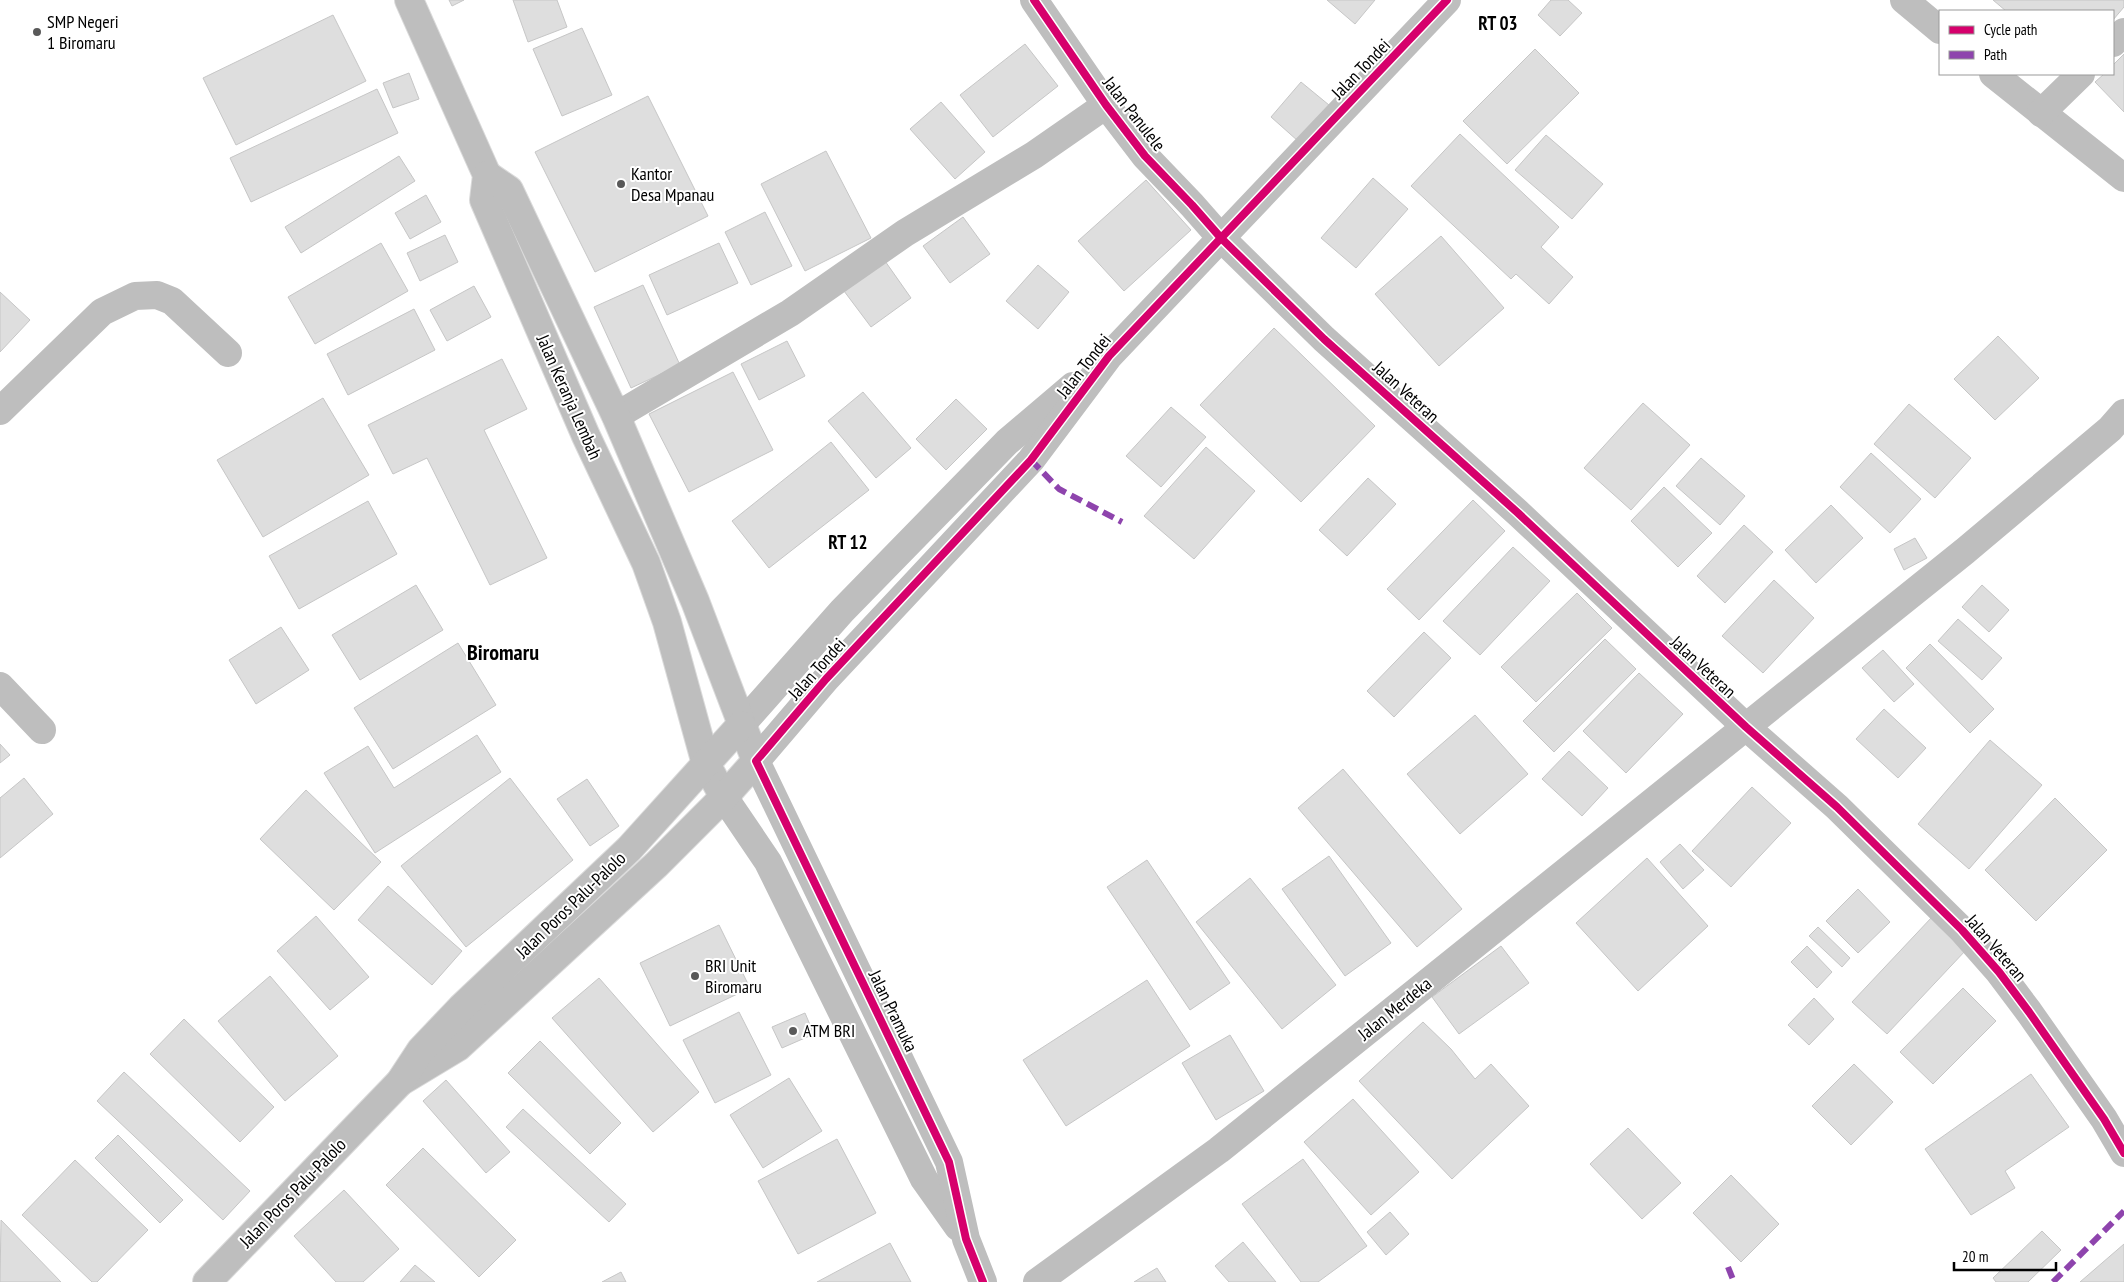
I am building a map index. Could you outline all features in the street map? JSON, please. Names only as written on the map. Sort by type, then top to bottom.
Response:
[{"type":"street","points":[[408,0],[487,175]]},
{"type":"street","name":"Jalan Panulele","points":[[1034,0],[1106,105],[1146,156],[1192,204],[1221,238]]},
{"type":"street","name":"Jalan Tondei","points":[[756,761],[826,679],[1031,460],[1109,356],[1447,0]]},
{"type":"street","points":[[1904,0],[1939,29]]},
{"type":"street","points":[[2114,42],[2124,32]]},
{"type":"street","points":[[1994,75],[2124,178]]},
{"type":"street","points":[[2041,113],[2080,75]]},
{"type":"street","points":[[616,416],[790,313],[905,233],[1034,154],[1106,105]]},
{"type":"street","name":"Jalan Pramuka","points":[[487,175],[509,190],[616,416],[695,601],[756,761],[949,1162],[966,1239],[983,1282]]},
{"type":"street","name":"Jalan Keranja Lembah","points":[[487,175],[484,200],[578,418],[646,563],[668,622],[706,764],[724,798],[768,862],[924,1179],[966,1239]]},
{"type":"street","name":"Jalan Veteran","points":[[1221,238],[1324,339],[1518,513],[1746,727],[1837,807],[1962,930],[1999,972],[2104,1118],[2124,1153]]},
{"type":"street","points":[[0,411],[102,312],[135,296],[157,295],[172,301],[228,353]]},
{"type":"street","name":"Jalan Poros Palu-Palolo","points":[[207,1282],[400,1082],[421,1050],[461,1008],[629,849],[842,611],[1007,442],[1109,356]]},
{"type":"street","name":"Jalan Merdeka","points":[[1037,1282],[1219,1150],[1965,551],[2110,429],[2124,413]]},
{"type":"street","points":[[0,686],[42,730]]},
{"type":"street","name":"Jalan Poros Palu-Palolo","points":[[400,1082],[458,1047],[656,865],[724,798],[756,761]]},
{"type":"building","points":[[449,0],[464,0],[452,6]]},
{"type":"building","points":[[513,0],[557,0],[567,27],[528,42]]},
{"type":"building","points":[[1327,0],[1375,0],[1355,24]]},
{"type":"building","points":[[1551,0],[1568,0],[1582,13],[1560,36],[1538,15]]},
{"type":"building","points":[[1993,0],[2124,0],[2124,7],[2114,19],[2114,10],[2005,10]]},
{"type":"building","points":[[333,15],[366,81],[236,145],[203,78]]},
{"type":"building","points":[[582,28],[612,95],[562,116],[533,49]]},
{"type":"building","points":[[1025,44],[1058,86],[993,137],[960,95]]},
{"type":"building","points":[[1535,49],[1579,93],[1507,164],[1463,121]]},
{"type":"building","points":[[2124,54],[2124,112],[2095,82],[2103,75],[2114,75],[2114,64]]},
{"type":"building","points":[[409,73],[419,99],[393,108],[383,83]]},
{"type":"building","points":[[1301,82],[1329,105],[1298,141],[1271,117]]},
{"type":"building","points":[[377,89],[398,133],[251,202],[230,158]]},
{"type":"building","name":"Kantor Desa Mpanau","points":[[648,96],[708,216],[595,272],[535,152]]},
{"type":"building","points":[[941,102],[985,152],[955,179],[910,129]]},
{"type":"building","points":[[1460,134],[1559,227],[1541,247],[1573,277],[1549,304],[1516,274],[1511,279],[1411,186]]},
{"type":"building","points":[[1546,135],[1603,184],[1572,219],[1515,170]]},
{"type":"building","points":[[826,151],[871,238],[805,271],[761,184]]},
{"type":"building","points":[[399,156],[415,181],[301,253],[285,227]]},
{"type":"building","points":[[1373,178],[1408,209],[1356,268],[1321,238]]},
{"type":"building","points":[[1146,180],[1191,230],[1124,291],[1078,241]]},
{"type":"building","points":[[426,195],[441,222],[410,239],[395,213]]},
{"type":"building","points":[[765,212],[792,266],[751,285],[725,232]]},
{"type":"building","points":[[963,217],[990,254],[950,283],[923,246]]},
{"type":"building","points":[[445,235],[458,262],[420,281],[407,253]]},
{"type":"building","points":[[1441,236],[1504,308],[1439,366],[1375,294]]},
{"type":"building","points":[[381,243],[408,291],[315,344],[288,297]]},
{"type":"building","points":[[719,243],[738,283],[667,315],[649,275]]},
{"type":"building","points":[[885,261],[911,298],[871,327],[844,291]]},
{"type":"building","points":[[1038,265],[1069,292],[1038,329],[1006,301]]},
{"type":"building","points":[[643,285],[680,365],[631,388],[594,307]]},
{"type":"building","points":[[474,286],[491,317],[447,341],[430,310]]},
{"type":"building","points":[[0,292],[30,320],[0,352]]},
{"type":"building","points":[[414,309],[435,350],[348,395],[327,354]]},
{"type":"building","points":[[1274,328],[1375,426],[1301,502],[1200,405]]},
{"type":"building","points":[[1998,336],[2039,378],[1995,420],[1954,379]]},
{"type":"building","points":[[787,341],[805,376],[759,400],[741,364]]},
{"type":"building","points":[[502,359],[527,409],[484,430],[547,558],[490,585],[427,458],[393,474],[368,425]]},
{"type":"building","points":[[733,372],[773,450],[689,492],[649,414]]},
{"type":"building","points":[[863,392],[911,448],[876,478],[828,421]]},
{"type":"building","points":[[323,398],[369,475],[263,537],[217,460]]},
{"type":"building","points":[[956,399],[987,429],[946,470],[916,439]]},
{"type":"building","points":[[1643,403],[1690,445],[1631,510],[1584,468]]},
{"type":"building","points":[[1909,404],[1971,458],[1935,498],[1874,444]]},
{"type":"building","points":[[1171,407],[1206,437],[1161,487],[1126,456]]},
{"type":"building","points":[[831,442],[869,490],[769,568],[732,521]]},
{"type":"building","points":[[1206,447],[1255,491],[1194,559],[1144,516]]},
{"type":"building","points":[[1871,453],[1921,499],[1890,533],[1840,487]]},
{"type":"building","points":[[1701,458],[1745,496],[1720,525],[1676,486]]},
{"type":"building","points":[[1368,478],[1396,504],[1347,556],[1319,530]]},
{"type":"building","points":[[1664,487],[1712,533],[1678,567],[1631,521]]},
{"type":"building","points":[[1473,500],[1505,531],[1419,620],[1387,589]]},
{"type":"building","points":[[368,501],[397,554],[299,609],[269,556]]},
{"type":"building","points":[[1831,505],[1863,538],[1816,583],[1785,550]]},
{"type":"building","points":[[1744,525],[1773,552],[1725,603],[1697,576]]},
{"type":"building","points":[[1915,538],[1927,558],[1904,570],[1894,549]]},
{"type":"building","points":[[1513,547],[1550,581],[1480,655],[1443,621]]},
{"type":"building","points":[[1774,580],[1814,618],[1763,673],[1722,636]]},
{"type":"building","points":[[416,585],[443,630],[360,680],[332,635]]},
{"type":"building","points":[[1982,585],[2009,610],[1989,632],[1962,607]]},
{"type":"building","points":[[1577,593],[1612,628],[1536,702],[1501,667]]},
{"type":"building","points":[[1958,619],[2002,658],[1982,680],[1938,641]]},
{"type":"building","points":[[281,627],[309,670],[256,704],[229,660]]},
{"type":"building","points":[[1424,632],[1451,658],[1394,717],[1367,691]]},
{"type":"building","points":[[1605,639],[1636,669],[1554,752],[1523,721]]},
{"type":"building","points":[[458,643],[496,705],[393,769],[354,708]]},
{"type":"building","points":[[1930,644],[1994,709],[1970,733],[1906,668]]},
{"type":"building","points":[[1883,650],[1914,684],[1894,702],[1862,668]]},
{"type":"building","points":[[1639,673],[1683,714],[1626,773],[1583,731]]},
{"type":"building","points":[[1884,709],[1926,748],[1898,778],[1856,739]]},
{"type":"building","points":[[1475,715],[1528,774],[1460,834],[1407,774]]},
{"type":"building","points":[[477,735],[501,772],[375,853],[324,773],[368,746],[394,788]]},
{"type":"building","points":[[1990,740],[2042,785],[1969,869],[1918,824]]},
{"type":"building","points":[[0,744],[10,755],[0,763]]},
{"type":"building","points":[[1569,751],[1608,788],[1582,816],[1542,779]]},
{"type":"building","points":[[1343,769],[1462,909],[1417,947],[1298,808]]},
{"type":"building","points":[[24,778],[53,814],[0,858],[0,798]]},
{"type":"building","points":[[510,778],[573,860],[466,947],[401,866]]},
{"type":"building","points":[[587,779],[619,826],[590,846],[557,799]]},
{"type":"building","points":[[1752,787],[1791,823],[1731,887],[1692,851]]},
{"type":"building","points":[[306,790],[381,862],[334,910],[260,839]]},
{"type":"building","points":[[2055,798],[2107,850],[2036,921],[1985,870]]},
{"type":"building","points":[[1680,844],[1704,870],[1683,889],[1660,862]]},
{"type":"building","points":[[1329,856],[1391,943],[1345,976],[1282,889]]},
{"type":"building","points":[[1647,858],[1708,926],[1638,991],[1576,923]]},
{"type":"building","points":[[1147,860],[1230,983],[1190,1010],[1107,887]]},
{"type":"building","points":[[1250,878],[1336,985],[1282,1029],[1196,922]]},
{"type":"building","points":[[388,886],[462,951],[432,985],[358,920]]},
{"type":"building","points":[[1858,889],[1890,922],[1858,953],[1826,921]]},
{"type":"building","points":[[316,916],[369,977],[330,1010],[277,951]]},
{"type":"building","points":[[1932,917],[1966,950],[1887,1034],[1852,1002]]},
{"type":"building","name":"BRI Unit Biromaru","points":[[719,925],[750,988],[670,1026],[640,963]]},
{"type":"building","points":[[1818,927],[1850,958],[1842,967],[1809,936]]},
{"type":"building","points":[[1501,946],[1529,983],[1459,1034],[1432,997]]},
{"type":"building","points":[[1807,946],[1832,972],[1817,988],[1791,962]]},
{"type":"building","points":[[270,976],[338,1056],[285,1101],[218,1021]]},
{"type":"building","points":[[599,978],[699,1092],[653,1132],[552,1018]]},
{"type":"building","points":[[1147,980],[1190,1046],[1066,1126],[1023,1060]]},
{"type":"building","points":[[1963,988],[1996,1021],[1933,1084],[1900,1052]]},
{"type":"building","points":[[1814,998],[1834,1019],[1809,1045],[1788,1025]]},
{"type":"building","points":[[739,1012],[771,1075],[715,1103],[683,1040]]},
{"type":"building","name":"ATM BRI","points":[[805,1013],[814,1034],[782,1048],[772,1027]]},
{"type":"building","points":[[184,1019],[274,1107],[240,1142],[150,1054]]},
{"type":"building","points":[[1423,1022],[1451,1049],[1475,1079],[1491,1064],[1529,1106],[1452,1179],[1359,1081]]},
{"type":"building","points":[[1230,1035],[1264,1091],[1216,1120],[1182,1063]]},
{"type":"building","points":[[540,1041],[621,1123],[590,1154],[508,1073]]},
{"type":"building","points":[[1854,1064],[1893,1102],[1851,1145],[1812,1106]]},
{"type":"building","points":[[124,1072],[250,1191],[223,1220],[97,1101]]},
{"type":"building","points":[[2031,1074],[2069,1127],[2005,1171],[2015,1188],[1971,1215],[1925,1149]]},
{"type":"building","points":[[789,1078],[822,1131],[763,1168],[730,1115]]},
{"type":"building","points":[[446,1080],[510,1152],[486,1173],[423,1101]]},
{"type":"building","points":[[1353,1099],[1419,1172],[1371,1215],[1304,1142]]},
{"type":"building","points":[[523,1109],[626,1204],[609,1222],[506,1127]]},
{"type":"building","points":[[1628,1128],[1681,1183],[1642,1219],[1590,1164]]},
{"type":"building","points":[[118,1135],[183,1200],[160,1223],[95,1158]]},
{"type":"building","points":[[837,1139],[876,1213],[798,1254],[758,1181]]},
{"type":"building","points":[[423,1148],[516,1240],[479,1277],[386,1185]]},
{"type":"building","points":[[1303,1159],[1367,1246],[1318,1282],[1301,1282],[1242,1204]]},
{"type":"building","points":[[75,1160],[148,1230],[97,1282],[92,1282],[22,1215]]},
{"type":"building","points":[[1731,1175],[1779,1224],[1741,1262],[1693,1213]]},
{"type":"building","points":[[344,1190],[399,1249],[363,1282],[336,1282],[294,1236]]},
{"type":"building","points":[[1390,1212],[1409,1234],[1386,1255],[1367,1232]]},
{"type":"building","points":[[1,1220],[61,1282],[0,1282]]},
{"type":"building","points":[[2042,1231],[2061,1250],[2028,1282],[1996,1282],[1993,1278]]},
{"type":"building","points":[[1243,1242],[1276,1282],[1229,1282],[1215,1266]]},
{"type":"building","points":[[890,1243],[911,1282],[817,1282]]},
{"type":"building","points":[[2124,1244],[2124,1282],[2080,1282]]},
{"type":"building","points":[[415,1265],[435,1282],[400,1282]]},
{"type":"building","points":[[1157,1268],[1166,1282],[1134,1282]]},
{"type":"building","points":[[621,1272],[626,1282],[602,1282]]},
{"type":"marked path","points":[[1031,460],[1059,489],[1122,522]]},
{"type":"marked path","points":[[2053,1282],[2124,1211]]},
{"type":"marked path","points":[[1728,1267],[1734,1282]]},
{"type":"cycle path","points":[[1034,0],[1106,105],[1145,156],[1221,238],[1324,339],[1518,513],[1746,727],[1837,807],[1962,930],[1999,972],[2029,1012],[2104,1119],[2124,1153]]},
{"type":"cycle path","points":[[983,1282],[966,1239],[949,1162],[756,761],[826,679],[1031,460],[1109,356],[1447,0]]},
{"type":"place","name":"SMP Negeri 1 Biromaru","points":[[37,32]]},
{"type":"place","name":"Kantor Desa Mpanau","points":[[621,184]]},
{"type":"place","name":"BRI Unit Biromaru","points":[[695,976]]},
{"type":"place","name":"ATM BRI","points":[[793,1031]]},
{"type":"district","name":"RT 03","points":[[1498,23]]},
{"type":"district","name":"RT 12","points":[[848,542]]},
{"type":"district","name":"Biromaru","points":[[503,652]]}]
